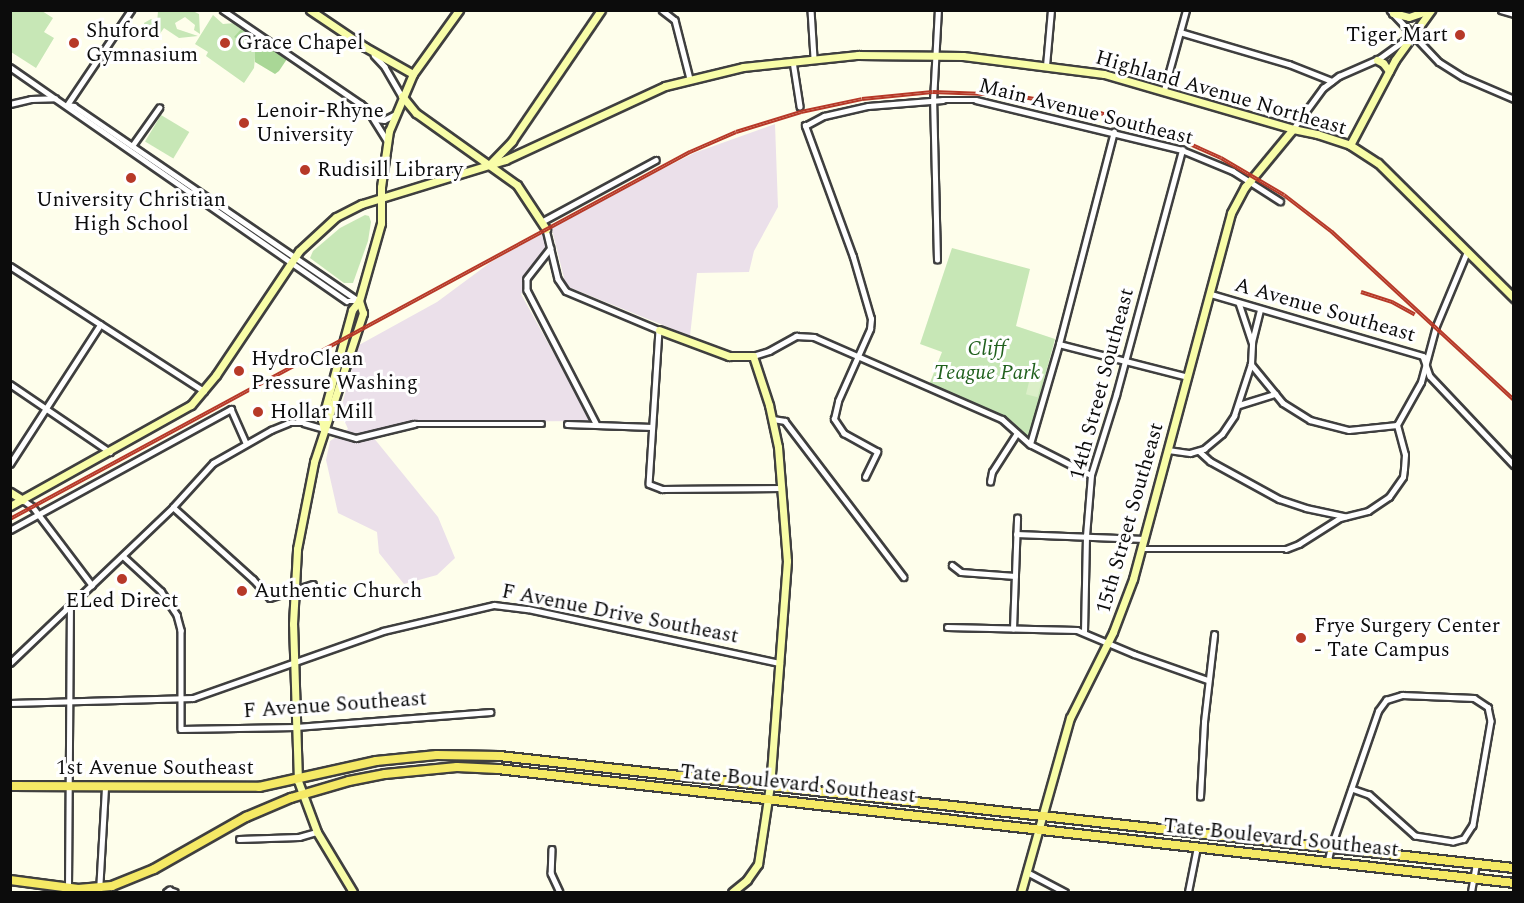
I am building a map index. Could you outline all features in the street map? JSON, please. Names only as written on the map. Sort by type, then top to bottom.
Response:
[{"type":"main road","points":[[310,10],[365,47],[413,74]]},
{"type":"main road","points":[[324,430],[322,420],[352,310],[360,301],[378,234],[387,141],[394,115],[413,74],[459,10]]},
{"type":"main road","points":[[490,164],[512,141],[601,10]]},
{"type":"main road","points":[[1392,12],[1409,17],[1430,10]]},
{"type":"main road","points":[[1350,146],[1389,71],[1430,10]]},
{"type":"main road","name":"Highland Avenue Northeast","points":[[10,506],[187,408],[204,391],[294,259],[312,237],[349,209],[505,160],[645,94],[690,78],[731,69],[793,60],[935,54],[1104,74],[1317,134],[1350,146],[1388,172],[1514,298]]},
{"type":"main road","points":[[1377,60],[1383,63],[1389,71]]},
{"type":"main road","points":[[402,96],[416,113],[517,185],[543,221],[546,229]]},
{"type":"main road","name":"15th Street Southeast","points":[[1021,892],[1070,718],[1108,643],[1126,599],[1231,213],[1249,183],[1293,129]]},
{"type":"main road","points":[[353,892],[317,832],[298,780],[294,590],[302,516],[324,430],[329,422],[363,313],[360,301]]},
{"type":"main road","points":[[659,330],[729,356],[753,356],[773,419],[782,488],[787,561],[770,785],[758,864],[747,880],[732,892]]},
{"type":"main road","points":[[10,492],[22,500]]},
{"type":"main road","name":"Tate Boulevard Southeast","points":[[298,780],[376,761],[469,754],[770,785],[1514,868]]},
{"type":"main road","name":"Tate Boulevard Southeast","points":[[10,880],[102,891],[144,874],[246,817],[302,795],[385,774],[457,768],[498,769],[767,798],[1328,860],[1514,883]]},
{"type":"main road","name":"1st Avenue Southeast","points":[[10,786],[254,787],[298,780]]},
{"type":"street","points":[[67,105],[130,10]]},
{"type":"street","points":[[662,10],[675,20],[690,78]]},
{"type":"street","points":[[670,16],[675,10]]},
{"type":"street","points":[[811,10],[814,58]]},
{"type":"street","points":[[937,260],[933,92],[938,10]]},
{"type":"street","points":[[1046,66],[1051,10]]},
{"type":"street","points":[[1164,90],[1186,10]]},
{"type":"street","points":[[1501,10],[1514,14]]},
{"type":"street","points":[[223,11],[361,104],[375,119],[387,141]]},
{"type":"street","points":[[1392,12],[1430,54],[1450,70],[1514,99]]},
{"type":"street","points":[[1180,32],[1289,64],[1332,81]]},
{"type":"street","points":[[1293,129],[1315,96],[1332,81],[1377,60],[1412,35]]},
{"type":"street","points":[[365,47],[385,67],[402,96]]},
{"type":"street","points":[[793,60],[800,106]]},
{"type":"street","points":[[10,67],[294,259],[347,301],[360,301]]},
{"type":"street","points":[[10,104],[31,99],[55,98]]},
{"type":"street","name":"Main Avenue Southeast","points":[[857,357],[870,329],[871,319],[853,257],[805,126],[824,116],[852,109],[933,101],[986,102],[1182,150],[1233,171],[1280,201]]},
{"type":"street","points":[[131,148],[159,108]]},
{"type":"street","points":[[375,119],[384,120],[394,115]]},
{"type":"street","points":[[1030,444],[1059,344],[1114,132]]},
{"type":"street","name":"14th Street Southeast","points":[[1084,632],[1086,536],[1091,475],[1125,362],[1182,150]]},
{"type":"street","points":[[543,221],[656,160]]},
{"type":"street","points":[[546,229],[558,279],[566,291],[659,330],[649,484],[662,489],[782,488]]},
{"type":"street","points":[[551,248],[528,279],[527,290],[596,423]]},
{"type":"street","points":[[1141,549],[1263,550],[1293,547],[1328,524],[1346,516],[1368,511],[1383,503],[1402,477],[1405,455],[1397,425],[1417,392],[1435,327],[1467,252]]},
{"type":"street","points":[[10,266],[204,391]]},
{"type":"street","name":"A Avenue Southeast","points":[[1210,294],[1423,356],[1426,362]]},
{"type":"street","points":[[1239,303],[1252,342]]},
{"type":"street","points":[[1168,450],[1182,453],[1199,451],[1222,434],[1239,405],[1251,364],[1252,342],[1260,310]]},
{"type":"street","points":[[10,464],[100,325]]},
{"type":"street","points":[[753,356],[801,335],[814,337],[1002,419],[1030,444],[1091,475]]},
{"type":"street","points":[[1059,344],[1188,377]]},
{"type":"street","points":[[857,357],[838,401],[835,423],[844,434],[876,454],[865,477]]},
{"type":"street","points":[[1426,362],[1430,376],[1514,465]]},
{"type":"street","points":[[1251,364],[1289,408],[1319,423],[1349,430],[1397,425]]},
{"type":"street","points":[[10,384],[110,452]]},
{"type":"street","points":[[1239,405],[1275,394]]},
{"type":"street","points":[[10,530],[231,409],[246,442]]},
{"type":"street","points":[[773,419],[785,421],[904,578]]},
{"type":"street","points":[[10,663],[173,507],[213,463],[246,442],[288,423],[304,423],[356,438],[414,424],[542,424]]},
{"type":"street","points":[[567,423],[652,427]]},
{"type":"street","points":[[990,482],[994,468],[1017,433]]},
{"type":"street","points":[[1199,451],[1210,461],[1279,499],[1306,508],[1346,516]]},
{"type":"street","points":[[22,500],[39,514],[92,585]]},
{"type":"street","points":[[173,507],[253,579],[270,598],[313,585]]},
{"type":"street","points":[[1013,628],[1017,518]]},
{"type":"street","points":[[1016,534],[1144,539]]},
{"type":"street","points":[[10,703],[180,700],[181,630],[177,615],[161,591],[123,556]]},
{"type":"street","points":[[952,565],[961,572],[1015,576]]},
{"type":"street","name":"F Avenue Drive Southeast","points":[[180,700],[203,696],[383,632],[494,605],[528,609],[780,663]]},
{"type":"street","points":[[68,888],[70,606]]},
{"type":"street","points":[[947,627],[1084,632],[1208,680]]},
{"type":"street","points":[[1200,797],[1208,680],[1214,635]]},
{"type":"street","points":[[1328,860],[1378,711],[1389,698],[1402,695],[1474,698],[1488,706],[1491,721],[1472,831],[1467,837],[1456,842],[1418,837],[1369,795],[1352,789]]},
{"type":"street","name":"F Avenue Southeast","points":[[180,700],[181,729],[296,726],[490,712]]},
{"type":"street","points":[[102,891],[105,788]]},
{"type":"street","points":[[239,838],[299,837],[317,832]]},
{"type":"street","points":[[1188,892],[1197,847]]},
{"type":"street","points":[[552,849],[551,873],[560,892]]},
{"type":"street","points":[[1471,892],[1476,864]]},
{"type":"street","points":[[1027,872],[1065,892]]},
{"type":"street","points":[[166,892],[169,890],[175,892]]},
{"type":"shaded area","points":[[775,124],[778,207],[754,251],[749,272],[697,273],[690,336],[566,286],[551,226],[694,153]]},
{"type":"shaded area","points":[[544,232],[546,258],[521,294],[591,421],[409,422],[373,431],[373,437],[438,517],[455,558],[437,575],[404,584],[379,553],[377,532],[338,513],[326,460],[330,441],[348,429],[340,411],[359,345],[437,302],[491,262]]},
{"type":"green space","points":[[10,11],[42,11],[53,18],[44,32],[54,38],[36,68],[11,52]]},
{"type":"green space","points":[[158,11],[193,11],[199,14],[200,34],[194,30],[195,25],[185,17],[175,23],[177,29],[198,36],[179,38],[164,28],[157,38],[157,30],[146,33],[144,23],[151,19],[157,23]]},
{"type":"green space","points":[[213,15],[223,24],[235,23],[242,28],[235,37],[256,47],[254,68],[244,83],[206,56],[208,52],[195,44]]},
{"type":"green space","points":[[242,28],[287,59],[279,71],[275,74],[255,62],[255,47],[240,49],[239,40],[234,37]]},
{"type":"green space","points":[[161,115],[189,132],[173,159],[145,142]]},
{"type":"green space","points":[[365,215],[369,216],[371,222],[368,241],[353,283],[344,283],[310,258],[313,251],[340,228]]},
{"type":"green space","name":"Cliff Teague Park","points":[[952,248],[1030,269],[1016,326],[1055,339],[1029,436],[1025,437],[1013,422],[929,385],[942,352],[920,344]]},
{"type":"green space","points":[[1032,370],[1044,373],[1038,397],[1026,394]]},
{"type":"railway","points":[[10,519],[690,152],[736,132],[801,112],[862,99],[933,92],[1011,95],[1081,107],[1170,135],[1221,158],[1284,195],[1332,232],[1514,400]]},
{"type":"railway","points":[[1361,292],[1392,302],[1415,315]]},
{"type":"place","name":"Tiger Mart","points":[[1460,35]]},
{"type":"place","name":"Shuford Gymnasium","points":[[74,43]]},
{"type":"place","name":"Grace Chapel","points":[[225,43]]},
{"type":"place","name":"Lenoir-Rhyne University","points":[[244,123]]},
{"type":"place","name":"Rudisill Library","points":[[305,170]]},
{"type":"place","name":"University Christian High School","points":[[131,178]]},
{"type":"place","name":"HydroClean Pressure Washing","points":[[239,371]]},
{"type":"place","name":"Hollar Mill","points":[[258,412]]},
{"type":"place","name":"ELed Direct","points":[[122,579]]},
{"type":"place","name":"Authentic Church","points":[[242,591]]},
{"type":"place","name":"Frye Surgery Center - Tate Campus","points":[[1301,638]]}]
